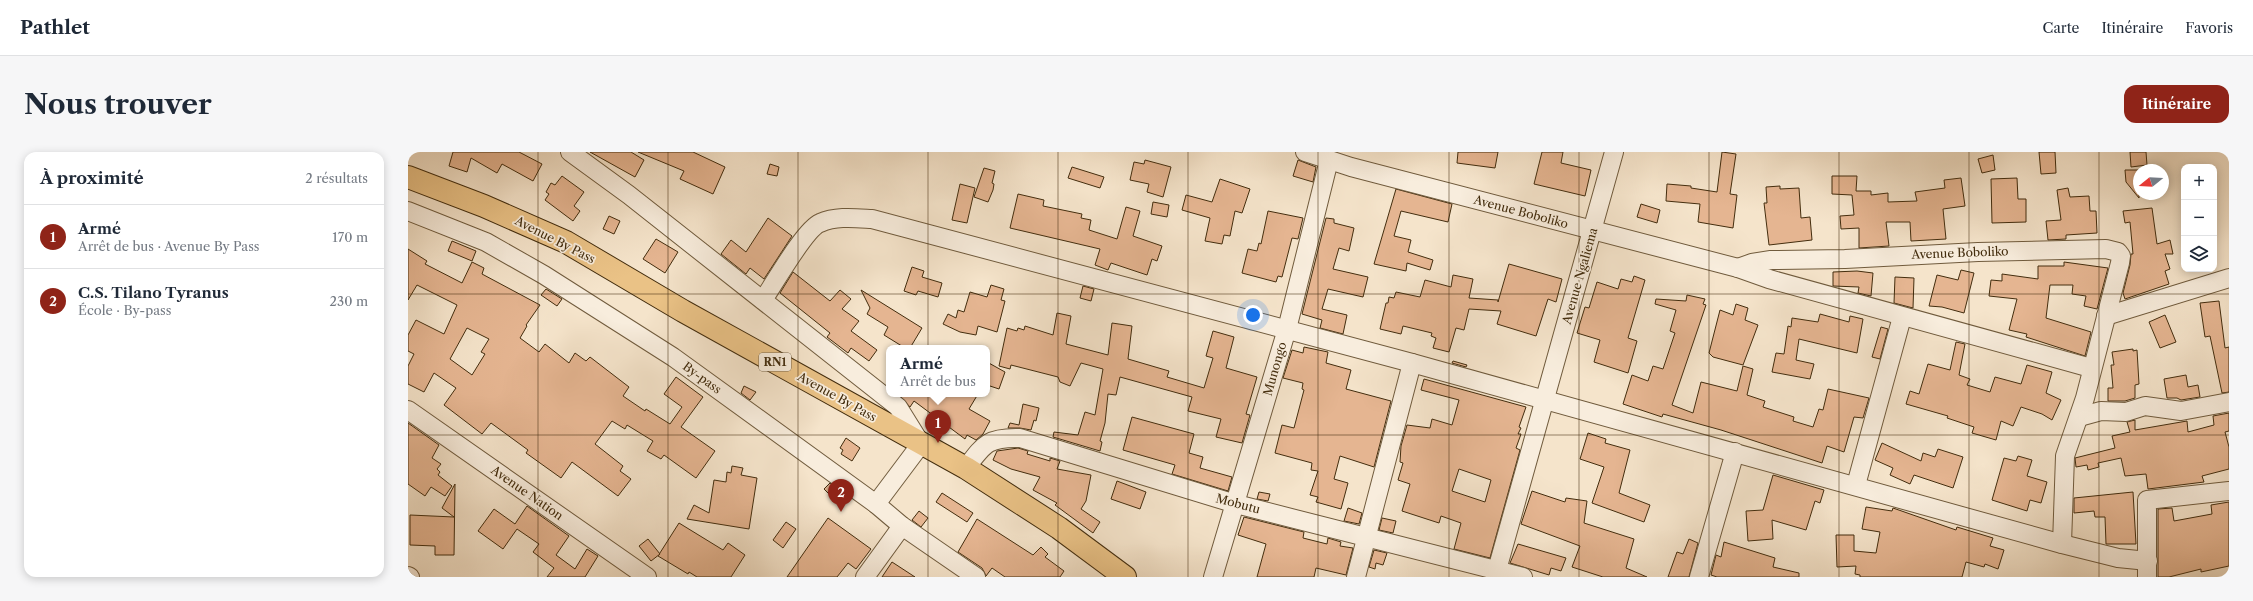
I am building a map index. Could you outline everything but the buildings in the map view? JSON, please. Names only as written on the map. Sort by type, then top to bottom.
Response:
[{"type":"highway","name":"Avenue By Pass","points":[[408,177],[484,206],[566,242],[683,311],[966,468],[1059,528],[1125,577]]},
{"type":"street","points":[[570,152],[630,195],[898,407],[921,444],[876,504]]},
{"type":"street","name":"Avenue Boboliko","points":[[1305,152],[1329,160],[1352,160],[1593,231],[1738,268],[1769,279],[1902,317],[2091,368]]},
{"type":"street","name":"Avenue Ngaliema","points":[[1496,573],[1614,152]]},
{"type":"street","name":"Munongo","points":[[1213,577],[1287,329],[1329,160]]},
{"type":"street","name":"By-pass","points":[[408,211],[486,242],[544,275],[673,357],[876,504],[902,526],[976,577]]},
{"type":"street","points":[[763,300],[811,229],[828,220],[845,217],[865,218],[1287,329],[1545,399],[2062,544],[2118,558],[2147,569],[2147,500],[2229,491]]},
{"type":"street","name":"Avenue Boboliko","points":[[1738,268],[1752,262],[1771,260],[1845,259],[1978,252],[2106,249],[2118,252],[2121,256],[2091,368],[2080,417],[2069,439],[2065,456],[2062,544]]},
{"type":"street","points":[[2106,316],[2229,278]]},
{"type":"street","points":[[1856,485],[1902,317]]},
{"type":"street","points":[[1356,577],[1368,536],[1412,363]]},
{"type":"street","points":[[2080,417],[2101,411],[2126,412],[2145,406],[2181,411],[2229,402]]},
{"type":"street","name":"Avenue Nation","points":[[408,410],[647,577]]},
{"type":"street","name":"Mobutu","points":[[966,468],[983,445],[1002,437],[1020,438],[1236,504],[1368,536],[1496,573],[1523,577]]},
{"type":"street","points":[[1698,577],[1735,452]]},
{"type":"street","points":[[864,577],[902,526]]},
{"type":"place","name":"Armé","points":[[938,443]]},
{"type":"place","name":"C.S. Tilano Tyranus","points":[[841,512]]}]
